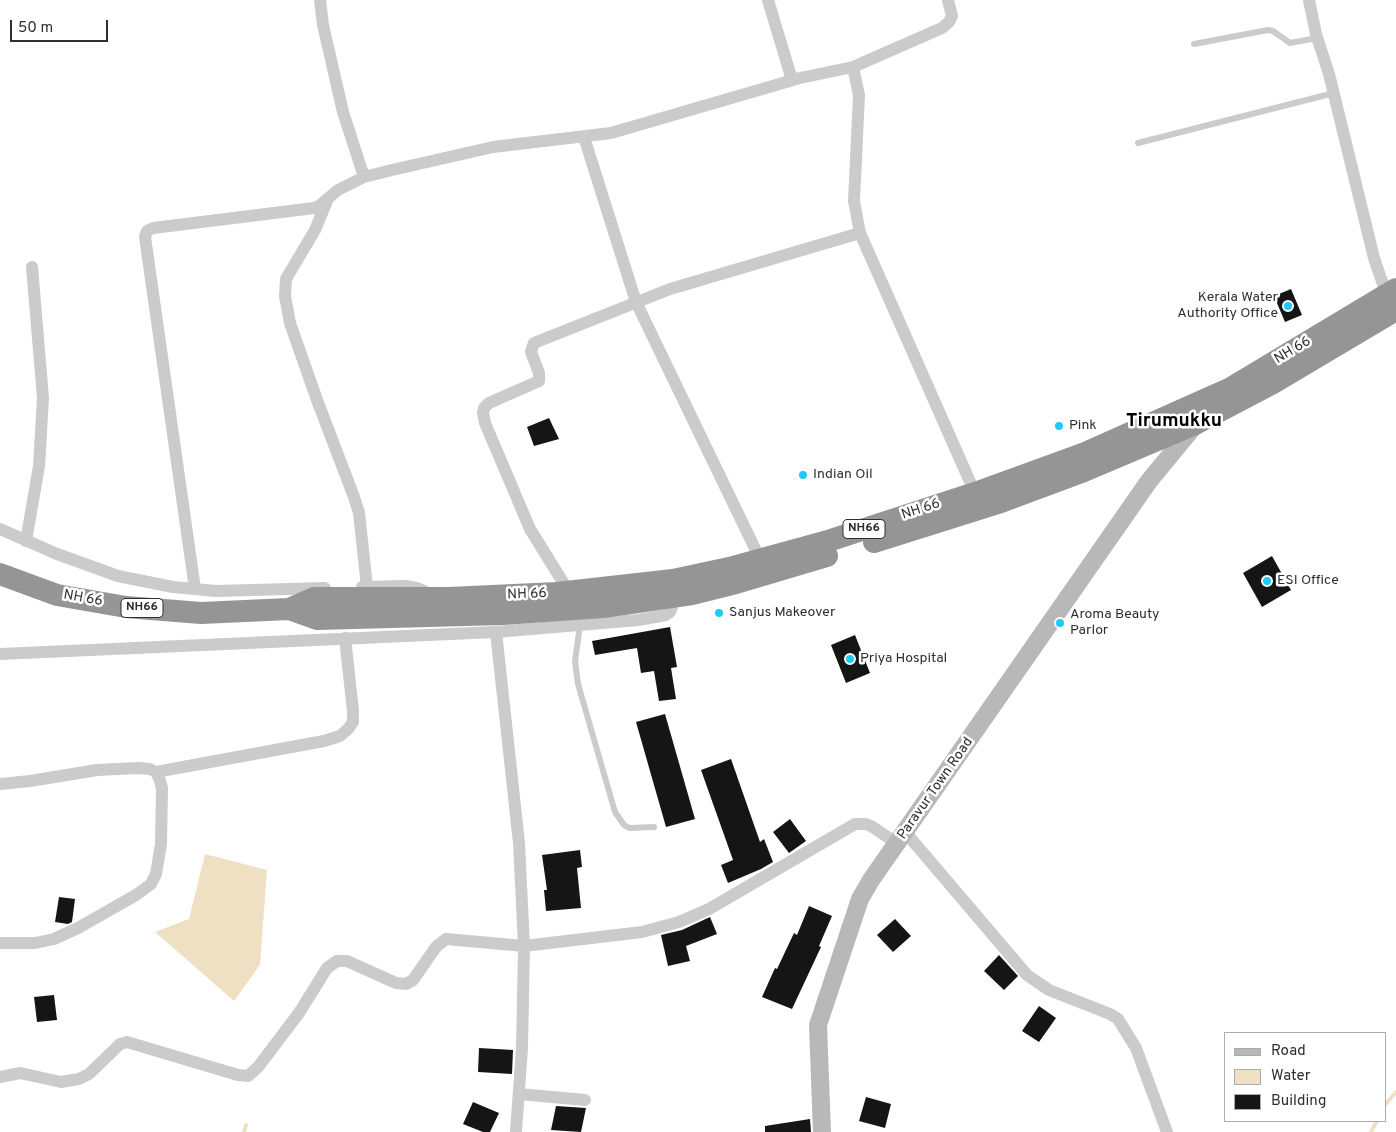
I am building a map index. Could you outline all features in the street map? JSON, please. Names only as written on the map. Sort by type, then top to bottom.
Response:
[{"type":"highway","name":"NH 66","points":[[289,609],[316,619],[465,615],[603,607],[672,598],[727,585],[792,567],[1001,502],[1147,445],[1197,423],[1273,383],[1393,305]]},
{"type":"highway","name":"NH 66","points":[[0,574],[57,595],[126,607],[201,613],[289,609],[314,598],[431,598],[570,592],[672,580],[729,568],[831,540],[975,493],[1085,454],[1231,388],[1393,305]]},
{"type":"main road","name":"Paravur Town Road","points":[[822,1132],[818,1025],[860,899],[871,880],[1149,481],[1197,423]]},
{"type":"main road","points":[[1147,445],[1149,481]]},
{"type":"street","points":[[320,0],[323,25],[344,112],[364,177]]},
{"type":"street","points":[[768,0],[792,80]]},
{"type":"street","points":[[195,589],[145,234],[153,228],[314,208],[338,190],[364,177],[493,147],[611,133],[792,80],[852,66],[942,28],[949,22],[952,16],[948,0]]},
{"type":"street","points":[[1309,0],[1317,38],[1334,93],[1374,258],[1393,305]]},
{"type":"street","points":[[852,66],[859,95],[854,201],[860,233],[975,493]]},
{"type":"street","points":[[584,137],[636,302],[760,560]]},
{"type":"street","points":[[329,196],[315,230],[286,279],[285,296],[290,322],[356,505],[367,587]]},
{"type":"street","points":[[570,592],[530,529],[485,423],[484,408],[489,404],[539,381],[539,373],[531,352],[534,343],[670,289],[860,233]]},
{"type":"street","points":[[26,541],[39,466],[43,398],[32,267]]},
{"type":"street","points":[[0,529],[57,554],[118,576],[172,587],[216,591],[367,587],[417,588],[424,591],[431,598]]},
{"type":"street","points":[[0,654],[496,632],[580,625],[638,620],[666,615],[672,607],[672,598]]},
{"type":"street","points":[[496,632],[518,843],[524,946],[522,1048],[516,1132]]},
{"type":"street","points":[[156,772],[324,741],[340,736],[353,722],[345,638]]},
{"type":"street","points":[[0,784],[96,770],[138,768],[150,769],[156,772],[162,788],[161,844],[156,874],[151,884],[136,895],[78,928],[54,939],[35,944],[0,943]]},
{"type":"street","points":[[0,1077],[20,1073],[61,1082],[78,1079],[89,1074],[120,1044],[127,1042],[238,1075],[248,1076],[258,1067],[299,1013],[327,968],[336,961],[348,961],[396,982],[406,984],[413,980],[436,947],[446,939],[524,946],[642,932],[679,922],[709,909],[855,824],[866,824],[902,838],[1027,975],[1049,990],[1110,1014],[1118,1019],[1136,1048],[1167,1132]]},
{"type":"street","points":[[519,1094],[586,1100]]},
{"type":"lane","points":[[1194,44],[1268,30],[1277,33],[1290,43],[1317,38]]},
{"type":"lane","points":[[1138,143],[1334,93]]},
{"type":"lane","points":[[580,625],[575,661],[578,684],[615,812],[624,825],[629,828],[654,827]]},
{"type":"water","points":[[205,854],[267,870],[260,965],[234,1001],[155,932],[189,919]]},
{"type":"building","name":"Kerala Water Authority Office","points":[[1291,289],[1302,315],[1285,322],[1274,296]]},
{"type":"building","points":[[549,418],[559,439],[534,446],[527,427]]},
{"type":"building","name":"ESI Office","points":[[1272,556],[1291,590],[1262,607],[1243,573]]},
{"type":"building","points":[[670,627],[677,667],[671,668],[676,699],[659,701],[654,671],[641,673],[637,648],[595,655],[592,641]]},
{"type":"building","name":"Priya Hospital","points":[[855,635],[870,673],[846,683],[831,645]]},
{"type":"building","points":[[665,714],[695,819],[666,827],[636,722]]},
{"type":"building","points":[[731,759],[760,842],[764,839],[773,862],[728,883],[721,865],[733,860],[701,770]]},
{"type":"building","points":[[790,819],[806,841],[789,853],[773,832]]},
{"type":"building","points":[[580,850],[582,867],[577,868],[581,908],[546,911],[544,890],[547,890],[542,855]]},
{"type":"building","points":[[59,897],[75,899],[72,922],[68,924],[55,922]]},
{"type":"building","points":[[809,906],[832,916],[819,946],[821,947],[792,1009],[762,997],[794,933],[797,935]]},
{"type":"building","points":[[710,917],[717,934],[686,946],[690,961],[668,966],[661,935],[682,930]]},
{"type":"building","points":[[895,919],[911,936],[893,952],[877,935]]},
{"type":"building","points":[[999,955],[1018,976],[1004,990],[984,971]]},
{"type":"building","points":[[54,995],[57,1020],[37,1022],[34,997]]},
{"type":"building","points":[[1039,1006],[1056,1018],[1039,1042],[1022,1031]]},
{"type":"building","points":[[479,1048],[513,1050],[512,1074],[478,1072]]},
{"type":"building","points":[[866,1097],[891,1104],[885,1128],[859,1121]]},
{"type":"building","points":[[473,1102],[499,1113],[490,1132],[483,1132],[463,1124]]},
{"type":"building","points":[[556,1106],[586,1108],[581,1132],[551,1130]]},
{"type":"building","points":[[810,1119],[811,1132],[765,1132],[765,1126]]},
{"type":"waterway","points":[[1386,1104],[1396,1092]]},
{"type":"waterway","points":[[1371,1132],[1376,1122]]},
{"type":"waterway","points":[[244,1132],[246,1125]]},
{"type":"place","name":"Kerala Water Authority Office","points":[[1288,306]]},
{"type":"place","name":"Pink","points":[[1059,426]]},
{"type":"place","name":"Indian Oil","points":[[803,475]]},
{"type":"place","name":"ESI Office","points":[[1267,581]]},
{"type":"place","name":"Sanjus Makeover","points":[[719,613]]},
{"type":"place","name":"Aroma Beauty Parlor","points":[[1060,623]]},
{"type":"place","name":"Priya Hospital","points":[[850,659]]},
{"type":"district","name":"Tirumukku","points":[[1174,422]]}]
